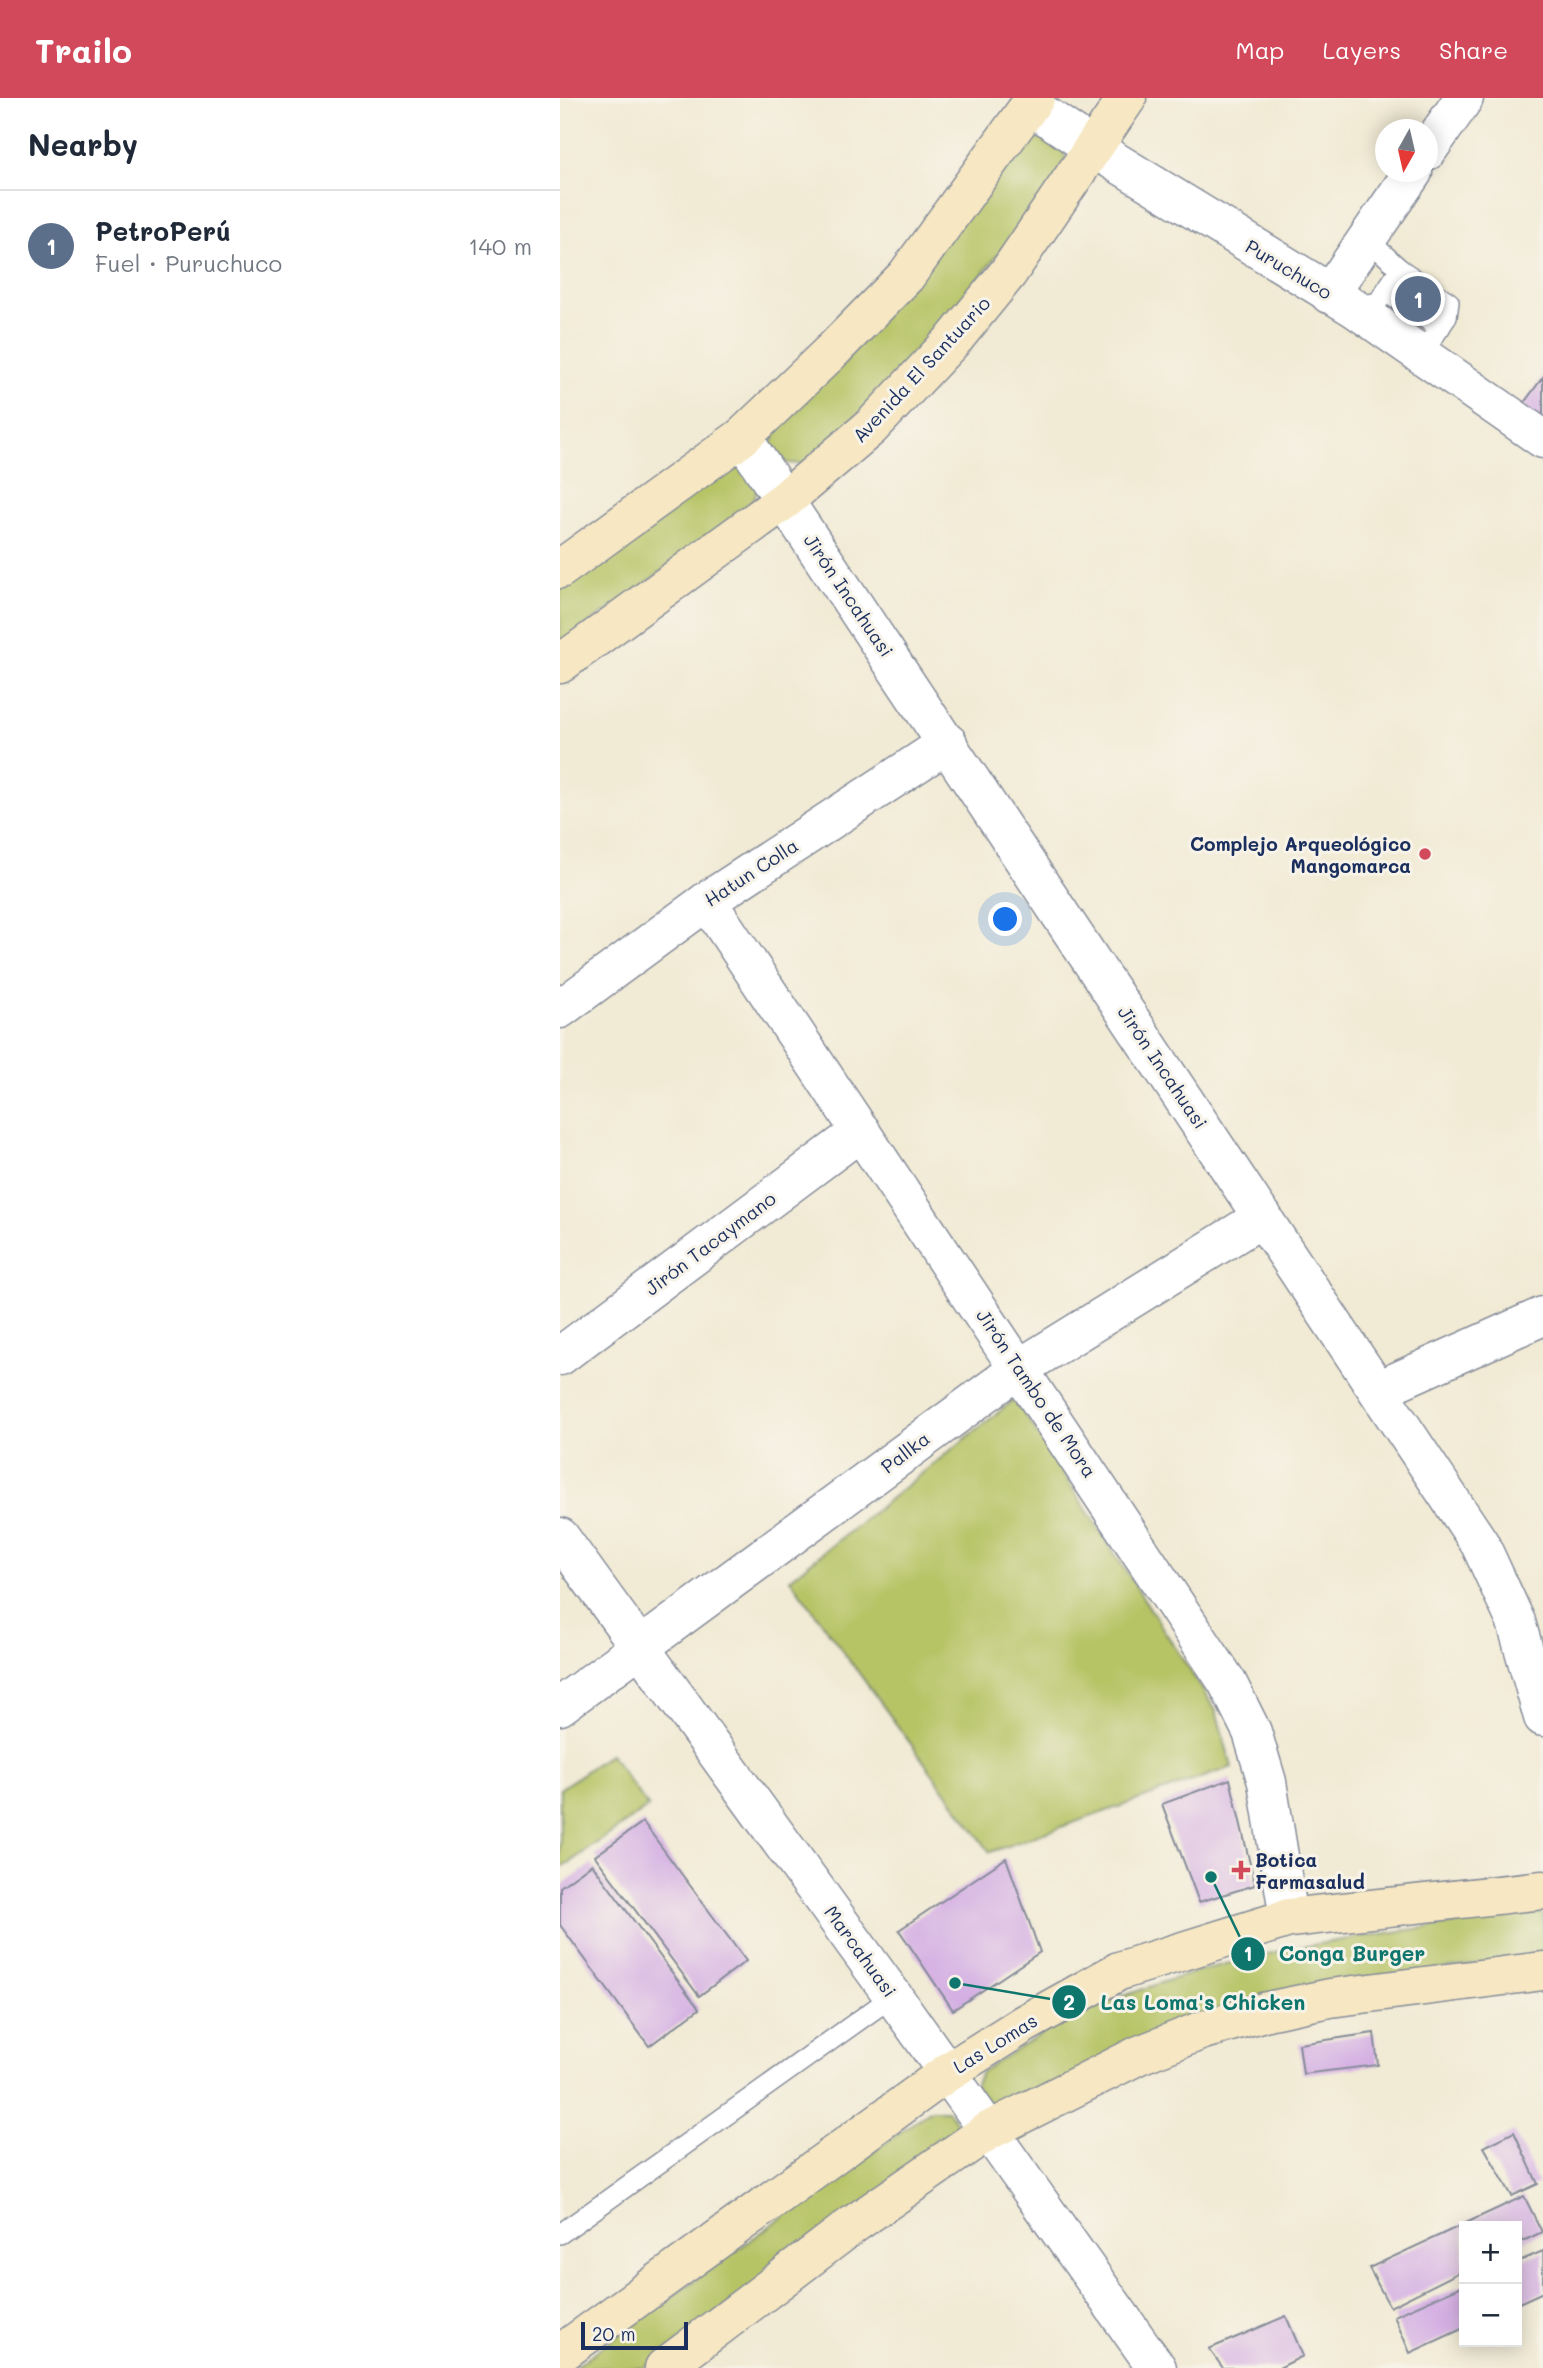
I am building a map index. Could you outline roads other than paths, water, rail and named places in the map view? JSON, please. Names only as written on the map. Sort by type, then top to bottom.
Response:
[{"type":"street","name":"Avenida El Santuario","points":[[560,664],[785,500],[871,427],[955,338],[1008,273],[1127,98]]},
{"type":"street","points":[[1438,135],[1464,98]]},
{"type":"street","name":"Puruchuco","points":[[1033,102],[1093,148],[1432,340],[1543,439]]},
{"type":"street","points":[[560,569],[742,437],[905,276],[1033,102]]},
{"type":"street","points":[[1356,298],[1367,239],[1406,182]]},
{"type":"street","name":"Jirón Incahuasi","points":[[742,437],[1530,1617],[1543,1717]]},
{"type":"street","name":"Hatun Colla","points":[[560,1009],[707,901],[948,743]]},
{"type":"street","name":"Jirón Tambo de Mora","points":[[707,901],[1227,1682],[1252,1732],[1267,1782],[1289,1918]]},
{"type":"street","name":"Jirón Tacaymano","points":[[560,1356],[861,1131]]},
{"type":"street","name":"Pallka","points":[[560,1706],[1020,1368],[1263,1217]]},
{"type":"street","points":[[1378,1390],[1543,1316]]},
{"type":"street","name":"Marcahuasi","points":[[560,1536],[893,1996],[1157,2368]]},
{"type":"street","name":"Las Lomas","points":[[560,2354],[948,2073],[1024,2024],[1119,1971],[1289,1918],[1543,1890]]},
{"type":"street","points":[[664,2368],[854,2224],[988,2131],[1139,2055],[1203,2030],[1267,2011],[1330,1998],[1543,1971]]},
{"type":"lane","points":[[1367,239],[1399,269],[1449,302],[1450,309],[1432,340]]},
{"type":"lane","points":[[1356,298],[1399,269]]},
{"type":"lane","points":[[560,2234],[893,1996]]},
{"type":"place","name":"PetroPerú","points":[[1418,299]]},
{"type":"place","name":"Complejo Arqueológico Mangomarca","points":[[1425,854]]},
{"type":"place","name":"Botica Farmasalud","points":[[1241,1870]]},
{"type":"place","name":"Conga Burger","points":[[1211,1877]]},
{"type":"place","name":"Las Loma's Chicken","points":[[955,1983]]}]
